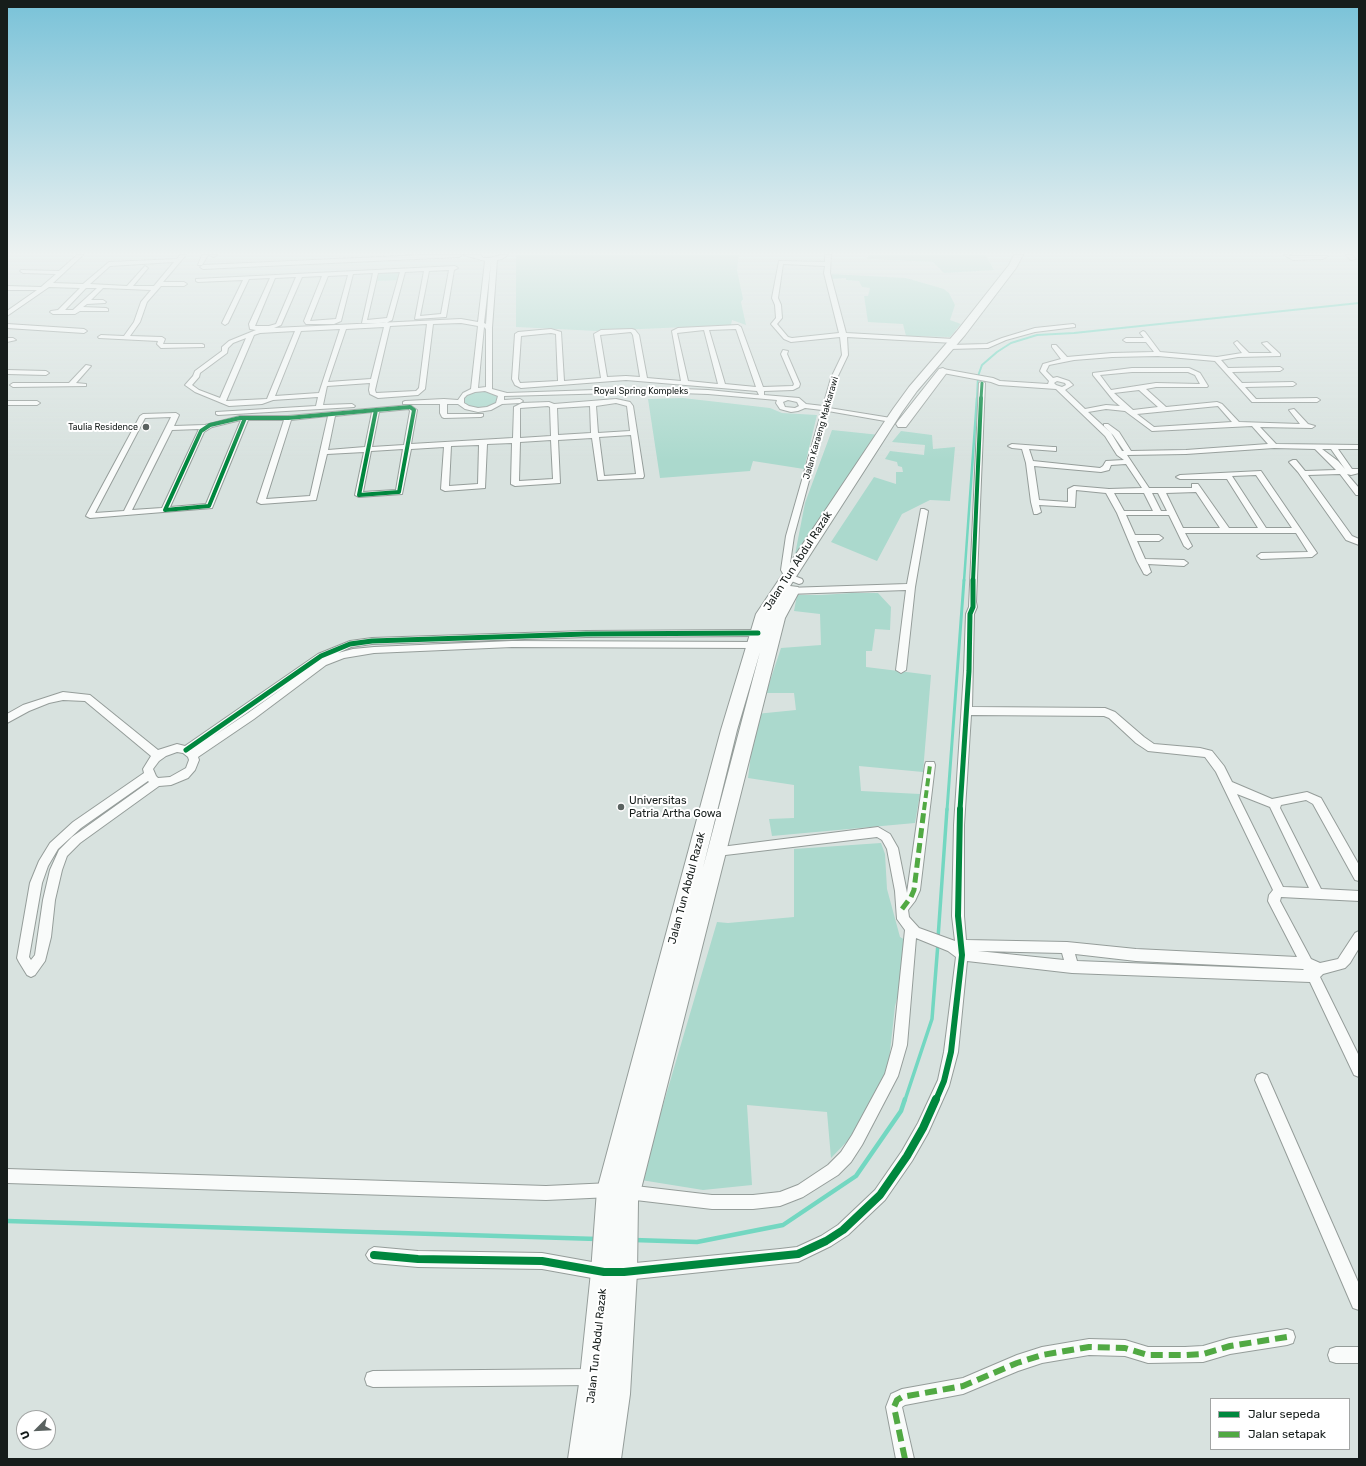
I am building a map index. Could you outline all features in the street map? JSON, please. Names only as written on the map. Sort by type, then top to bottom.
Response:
[{"type":"main road","name":"Jalan Tun Abdul Razak","points":[[606,1459],[605,1379],[618,1196],[727,737],[764,614],[790,585],[846,509],[885,446],[943,371],[955,345],[971,323]]},
{"type":"main road","name":"Jalan Tun Abdul Razak","points":[[618,1196],[717,850],[777,618],[790,585],[891,420],[913,389],[974,323]]},
{"type":"main road","name":"Jalan Tun Abdul Razak","points":[[583,1459],[605,1379]]},
{"type":"street","points":[[126,338],[136,323]]},
{"type":"street","points":[[252,323],[252,328],[270,328],[279,323]]},
{"type":"street","points":[[322,395],[272,398],[262,402],[229,404],[197,391],[188,385],[196,377],[198,372],[225,352],[225,347],[230,342],[260,331],[421,323]]},
{"type":"street","points":[[387,325],[372,393],[378,396],[420,391],[422,389],[430,323]]},
{"type":"street","points":[[473,323],[490,328]]},
{"type":"street","points":[[218,413],[460,402],[461,398],[465,394],[474,390],[489,389],[490,323]]},
{"type":"street","points":[[775,323],[786,338],[790,340],[842,335],[955,345],[988,346],[1035,330],[1073,326]]},
{"type":"street","name":"Jalan Karaeng Makkarawi","points":[[790,585],[785,568],[790,536],[834,378],[845,355],[839,323]]},
{"type":"street","points":[[474,390],[481,325]]},
{"type":"street","points":[[7,326],[84,332]]},
{"type":"street","points":[[685,382],[674,332],[678,330],[739,327],[761,389],[761,400]]},
{"type":"street","points":[[316,416],[324,384],[343,328]]},
{"type":"street","points":[[706,328],[722,386]]},
{"type":"street","points":[[272,398],[298,330]]},
{"type":"street","points":[[604,379],[597,334],[601,332],[630,330],[636,335],[644,380]]},
{"type":"street","points":[[561,382],[559,333],[551,331],[523,332],[518,334],[515,376],[520,386],[631,378],[761,389],[796,387],[797,384],[784,354],[785,351]]},
{"type":"street","points":[[1142,333],[1158,354]]},
{"type":"street","points":[[221,401],[251,334]]},
{"type":"street","points":[[101,337],[162,339],[160,344],[161,346],[202,346]]},
{"type":"street","points":[[1126,340],[1147,340]]},
{"type":"street","points":[[1237,343],[1247,355]]},
{"type":"street","points":[[1158,513],[1147,491],[1126,457],[1116,434],[1055,385],[1043,371],[1044,366],[1046,364],[1066,360],[1112,356],[1158,354],[1217,359],[1247,355],[1278,355],[1264,343]]},
{"type":"street","points":[[1054,346],[1066,360]]},
{"type":"street","points":[[1234,356],[1247,370]]},
{"type":"street","points":[[1217,359],[1254,400],[1317,400]]},
{"type":"street","points":[[71,385],[88,366]]},
{"type":"street","points":[[1227,370],[1280,369]]},
{"type":"street","points":[[1110,392],[1156,385],[1205,386],[1200,376],[1193,371],[1158,370],[1126,370],[1095,374],[1116,400],[1148,426],[1156,430],[1237,424],[1306,424],[1292,410]]},
{"type":"street","points":[[1158,370],[1169,386]]},
{"type":"street","points":[[943,371],[999,384],[1023,382],[1055,385]]},
{"type":"street","points":[[7,372],[46,373]]},
{"type":"street","points":[[9,388],[21,378]]},
{"type":"street","points":[[628,392],[631,378]]},
{"type":"street","points":[[1055,385],[1057,379],[1068,382],[1070,385],[1067,388],[1087,411]]},
{"type":"street","points":[[324,384],[375,381]]},
{"type":"street","points":[[374,1255],[418,1258],[542,1261],[614,1266],[780,1257],[798,1254],[826,1241],[843,1230],[880,1195],[907,1156],[923,1128],[944,1081],[951,1052],[958,916],[959,825],[969,671],[970,614],[973,607],[972,594],[987,381]]},
{"type":"street","points":[[1241,385],[1294,384]]},
{"type":"street","points":[[9,388],[84,385]]},
{"type":"street","points":[[1140,387],[1164,409]]},
{"type":"street","name":"Royal Spring Kompleks","points":[[489,389],[507,395],[628,392],[781,402],[795,399],[802,402],[802,405],[891,420]]},
{"type":"street","name":"Royal Spring Kompleks","points":[[460,402],[464,407],[474,410],[485,410],[498,404],[628,392]]},
{"type":"street","points":[[444,402],[443,413],[447,417],[492,414],[496,412],[501,397],[499,393]]},
{"type":"street","points":[[577,396],[577,404]]},
{"type":"street","points":[[565,397],[565,405]]},
{"type":"street","points":[[1106,407],[1116,400]]},
{"type":"street","points":[[553,406],[557,481],[515,484],[518,406],[547,404],[553,406],[616,401],[628,402],[630,406],[640,476],[601,478],[592,404]]},
{"type":"street","name":"Royal Spring Kompleks","points":[[781,402],[786,410],[800,408],[802,405]]},
{"type":"street","points":[[7,403],[37,403]]},
{"type":"street","points":[[1087,411],[1106,407],[1129,410],[1164,409],[1218,404],[1237,424]]},
{"type":"street","points":[[169,428],[206,427],[245,418],[288,418],[316,416],[332,414],[376,410],[410,407],[414,409],[399,492],[359,495],[376,410]]},
{"type":"street","points":[[305,416],[308,408]]},
{"type":"street","points":[[288,418],[261,502],[312,498],[332,414]]},
{"type":"street","points":[[126,513],[176,415],[143,416],[90,516],[165,510],[209,506],[245,418]]},
{"type":"street","points":[[1254,425],[1274,446]]},
{"type":"street","points":[[165,510],[201,431],[206,427]]},
{"type":"street","points":[[324,452],[633,433]]},
{"type":"street","points":[[448,444],[445,489],[482,486],[483,442]]},
{"type":"street","points":[[1012,446],[1053,449]]},
{"type":"street","points":[[1030,463],[1101,470],[1106,468],[1109,462],[1126,457],[1274,446],[1359,447]]},
{"type":"street","points":[[1025,447],[1030,463],[1037,512]]},
{"type":"street","points":[[1317,447],[1359,482]]},
{"type":"street","points":[[1333,447],[1359,493]]},
{"type":"street","points":[[1293,462],[1303,473],[1349,538],[1359,542]]},
{"type":"street","points":[[1303,473],[1359,471]]},
{"type":"street","points":[[1226,476],[1264,531]]},
{"type":"street","points":[[1226,530],[1184,477],[1226,476],[1263,480],[1313,553],[1261,556]]},
{"type":"street","points":[[1035,502],[1070,506],[1074,504],[1073,488],[1109,491],[1194,491]]},
{"type":"street","points":[[1109,491],[1147,572]]},
{"type":"street","points":[[1162,491],[1188,546]]},
{"type":"street","points":[[901,670],[911,586],[924,511]]},
{"type":"street","points":[[1121,514],[1172,513]]},
{"type":"street","points":[[1180,530],[1298,531]]},
{"type":"street","points":[[1132,538],[1160,538]]},
{"type":"street","points":[[1141,561],[1184,563]]},
{"type":"street","points":[[790,585],[911,586]]},
{"type":"street","points":[[153,778],[148,770],[158,756],[169,750],[177,748],[190,752],[251,716],[324,663],[341,655],[353,652],[512,644],[756,639]]},
{"type":"street","points":[[7,719],[26,708],[47,700],[63,696],[87,698],[158,756]]},
{"type":"street","points":[[966,711],[1101,711],[1108,713],[1140,740],[1152,748],[1208,754],[1220,769],[1280,892]]},
{"type":"street","points":[[153,778],[76,840],[63,853],[56,870],[49,900],[41,957],[31,971],[23,958],[36,883],[43,864],[54,846],[77,824],[153,778],[171,781],[184,775],[193,765],[190,752]]},
{"type":"street","points":[[902,909],[911,897],[914,890],[930,765]]},
{"type":"street","points":[[1228,785],[1275,805],[1318,894]]},
{"type":"street","points":[[1275,805],[1276,802],[1307,796],[1316,801],[1359,876]]},
{"type":"street","points":[[717,850],[878,832],[886,837],[890,844],[901,891],[903,918],[913,930],[956,948],[1072,968],[1316,973],[1341,964],[1346,959],[1359,937]]},
{"type":"street","points":[[1359,896],[1280,892],[1275,895],[1274,901],[1307,963],[1316,973],[1359,1070]]},
{"type":"street","points":[[7,1176],[546,1193],[712,1202],[753,1202],[780,1199],[803,1190],[833,1170],[846,1157],[857,1140],[891,1076],[900,1045],[913,930]]},
{"type":"street","points":[[956,948],[1067,948],[1136,955],[1307,963]]},
{"type":"street","points":[[1067,948],[1072,968]]},
{"type":"street","points":[[1262,1080],[1359,1302]]},
{"type":"street","points":[[905,1459],[894,1407],[897,1400],[902,1397],[963,1386],[1017,1363],[1042,1355],[1088,1347],[1125,1348],[1148,1355],[1185,1355],[1203,1354],[1230,1346],[1287,1337]]},
{"type":"street","points":[[1336,1355],[1359,1355]]},
{"type":"street","points":[[373,1379],[605,1379]]},
{"type":"green space","points":[[516,323],[731,323],[731,325],[597,331],[516,327]]},
{"type":"green space","points":[[893,323],[961,324],[950,337],[906,336],[903,324]]},
{"type":"green space","points":[[480,390],[490,391],[497,394],[500,398],[498,402],[490,408],[478,410],[467,408],[461,402],[463,397],[470,392]]},
{"type":"green space","points":[[683,398],[770,408],[782,413],[817,415],[804,469],[753,461],[750,471],[660,478],[648,399]]},
{"type":"green space","points":[[832,430],[880,435],[792,570],[805,503]]},
{"type":"green space","points":[[901,431],[932,435],[933,449],[955,447],[950,501],[930,500],[902,514],[877,561],[831,542],[874,477],[896,484],[896,472],[903,472],[902,467],[898,466],[897,462],[885,459],[890,451],[924,455],[925,445],[892,442]]},
{"type":"green space","points":[[878,593],[891,607],[890,630],[875,629],[872,651],[866,651],[866,667],[931,675],[923,772],[859,766],[861,791],[920,794],[915,823],[772,836],[769,819],[794,818],[794,785],[748,778],[756,714],[796,710],[794,693],[766,693],[781,648],[821,645],[820,614],[794,611],[797,595]]},
{"type":"green space","points":[[881,843],[885,854],[887,889],[900,937],[912,944],[895,1006],[887,1079],[862,1126],[831,1158],[827,1112],[747,1105],[752,1185],[703,1190],[641,1180],[717,922],[728,923],[794,917],[794,849]]},
{"type":"waterway","points":[[977,399],[978,376],[982,365],[997,352],[1011,343],[1037,335],[1074,333],[1165,323]]},
{"type":"waterway","points":[[964,581],[977,398]]},
{"type":"waterway","points":[[947,810],[964,580]]},
{"type":"waterway","points":[[938,938],[947,809]]},
{"type":"waterway","points":[[905,1100],[932,1019],[938,943]]},
{"type":"waterway","points":[[634,1240],[697,1242],[783,1225],[856,1176],[901,1111],[905,1099]]},
{"type":"waterway","points":[[7,1221],[597,1239]]},
{"type":"marked path","points":[[902,909],[911,897],[914,890],[930,765]]},
{"type":"marked path","points":[[905,1459],[894,1407],[897,1400],[902,1397],[963,1386],[1017,1363],[1042,1355],[1089,1347],[1125,1348],[1148,1355],[1185,1355],[1203,1354],[1230,1346],[1287,1337]]},
{"type":"cycle path","points":[[374,1255],[418,1259],[542,1261],[604,1272],[624,1272],[780,1257],[798,1254],[826,1241],[843,1230],[880,1195],[907,1156],[923,1128],[944,1081],[951,1052],[962,955],[958,916],[959,825],[969,671],[970,614],[973,607],[982,383]]},
{"type":"cycle path","points":[[245,418],[209,506],[165,510],[201,431],[210,425],[240,418],[288,418],[376,410],[410,407],[414,410],[399,492],[359,495],[376,410]]},
{"type":"cycle path","points":[[186,750],[321,656],[350,644],[372,641],[586,634],[758,633]]},
{"type":"place","name":"Taulia Residence","points":[[146,427]]},
{"type":"place","name":"Universitas Patria Artha Gowa","points":[[621,807]]}]
